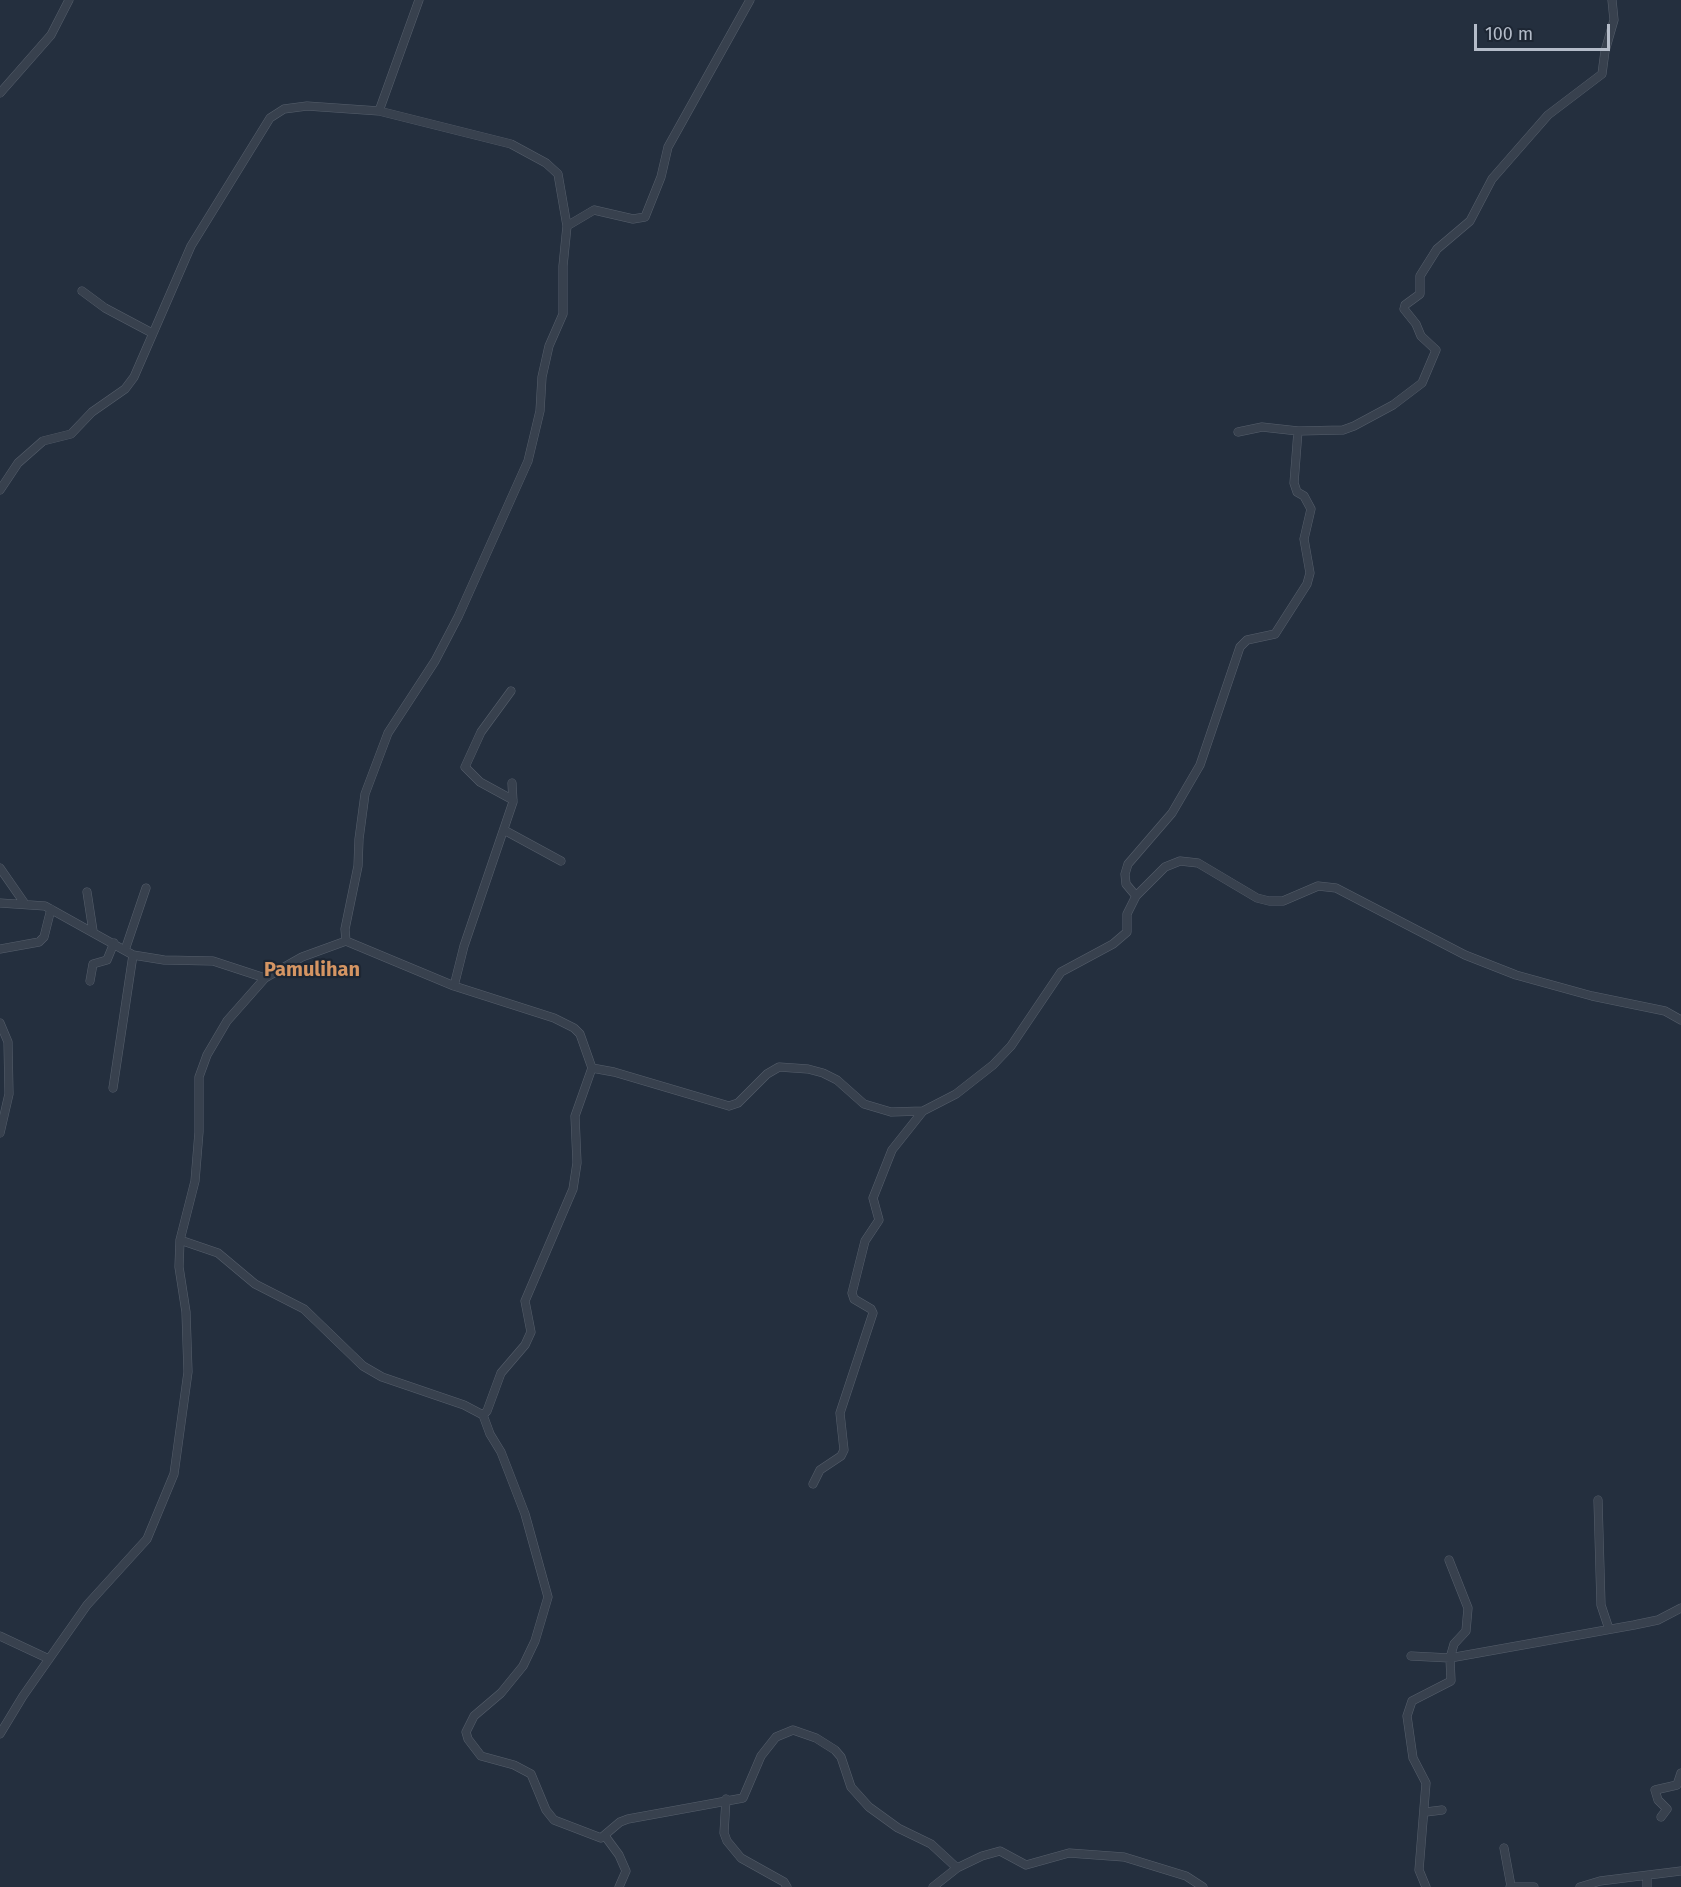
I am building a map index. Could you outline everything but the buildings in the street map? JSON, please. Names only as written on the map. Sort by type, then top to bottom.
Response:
[{"type":"street","points":[[0,93],[51,35],[69,0]]},
{"type":"street","points":[[379,111],[419,0]]},
{"type":"street","points":[[567,226],[594,210],[633,219],[645,217],[674,137],[750,0]]},
{"type":"street","points":[[1238,432],[1263,427],[1298,431],[1342,430],[1393,405],[1422,383],[1437,352],[1421,336],[1416,324],[1404,309],[1405,305],[1420,294],[1420,276],[1437,249],[1470,221],[1492,179],[1548,115],[1602,74],[1605,51],[1614,20],[1612,0]]},
{"type":"street","points":[[0,490],[18,463],[43,441],[71,434],[92,412],[125,389],[134,377],[191,246],[270,118],[284,109],[307,106],[379,111],[511,144],[546,163],[558,174],[567,226],[563,266],[563,314],[549,346],[542,377],[540,411],[528,461],[458,617],[435,661],[388,733],[365,794],[358,866],[345,929],[346,941]]},
{"type":"street","points":[[82,291],[105,308],[152,333]]},
{"type":"street","points":[[1137,896],[1126,884],[1128,864],[1172,813],[1200,765],[1240,647],[1247,640],[1275,634],[1307,584],[1310,568],[1304,539],[1311,509],[1304,496],[1297,492],[1294,483],[1298,431]]},
{"type":"street","points":[[511,691],[481,732],[465,767],[480,782],[513,800]]},
{"type":"street","points":[[454,986],[464,946],[513,800],[512,783]]},
{"type":"street","points":[[504,830],[561,861]]},
{"type":"street","points":[[813,1484],[820,1470],[841,1456],[844,1450],[840,1413],[873,1313],[871,1309],[854,1299],[852,1293],[865,1241],[879,1220],[873,1198],[892,1150],[923,1111],[956,1094],[993,1065],[1021,1034],[1061,972],[1113,944],[1127,932],[1127,914],[1137,896],[1165,867],[1189,861],[1206,868],[1257,898],[1269,901],[1283,901],[1318,886],[1336,888],[1465,955],[1592,996],[1665,1011],[1681,1020]]},
{"type":"street","points":[[0,868],[25,903]]},
{"type":"street","points":[[125,950],[146,888]]},
{"type":"street","points":[[87,892],[93,931]]},
{"type":"street","points":[[0,903],[38,904],[51,909],[133,955],[164,960],[213,961],[265,978]]},
{"type":"street","points":[[0,949],[39,942],[44,937],[51,909]]},
{"type":"street","points":[[0,1734],[87,1605],[147,1539],[174,1474],[188,1372],[186,1312],[179,1267],[180,1240],[195,1181],[199,1132],[199,1077],[207,1055],[227,1021],[265,978],[302,957],[346,941],[454,986],[554,1018],[574,1028],[584,1043],[592,1068],[575,1116],[577,1163],[573,1189],[525,1301],[531,1332],[525,1345],[501,1373],[487,1411],[483,1415]]},
{"type":"street","points":[[90,981],[93,964],[108,959],[114,943]]},
{"type":"street","points":[[113,1088],[133,955]]},
{"type":"street","points":[[0,1023],[8,1042],[9,1094],[0,1133]]},
{"type":"street","points":[[592,1068],[615,1071],[729,1106],[738,1103],[767,1074],[779,1067],[808,1069],[837,1080],[864,1104],[878,1110],[923,1111]]},
{"type":"street","points":[[180,1240],[218,1253],[255,1284],[304,1309],[363,1366],[382,1377],[464,1405],[483,1415],[490,1434],[501,1452],[525,1514],[548,1597],[535,1641],[523,1666],[501,1693],[468,1724],[468,1739],[481,1756],[531,1774],[546,1810],[557,1822],[597,1838],[605,1836],[620,1822],[628,1819],[726,1799],[743,1798],[765,1751],[776,1737],[793,1730],[816,1737],[835,1750],[841,1757],[852,1787],[869,1808],[890,1823],[937,1847],[957,1868]]},
{"type":"street","points":[[1598,1500],[1601,1605],[1609,1629]]},
{"type":"street","points":[[1426,1887],[1419,1870],[1426,1812],[1426,1783],[1413,1758],[1407,1716],[1412,1701],[1451,1681],[1450,1658],[1454,1644],[1466,1631],[1468,1608],[1449,1560]]},
{"type":"street","points":[[1411,1656],[1450,1658],[1658,1620],[1681,1608]]},
{"type":"street","points":[[0,1636],[49,1659]]},
{"type":"street","points":[[1662,1817],[1667,1809],[1658,1800],[1655,1791],[1677,1785],[1681,1773]]},
{"type":"street","points":[[726,1799],[724,1833],[727,1841],[741,1857],[784,1882],[787,1887]]},
{"type":"street","points":[[1426,1812],[1442,1810]]},
{"type":"street","points":[[605,1836],[621,1859],[626,1871],[619,1887]]},
{"type":"street","points":[[1504,1848],[1511,1887],[1534,1887]]},
{"type":"street","points":[[933,1887],[957,1868],[997,1852],[1026,1865],[1069,1853],[1088,1852],[1124,1857],[1186,1876],[1203,1887]]},
{"type":"street","points":[[1580,1887],[1619,1883],[1681,1871]]},
{"type":"street","points":[[1647,1877],[1647,1887]]},
{"type":"district","name":"Pamulihan","points":[[312,970]]}]
